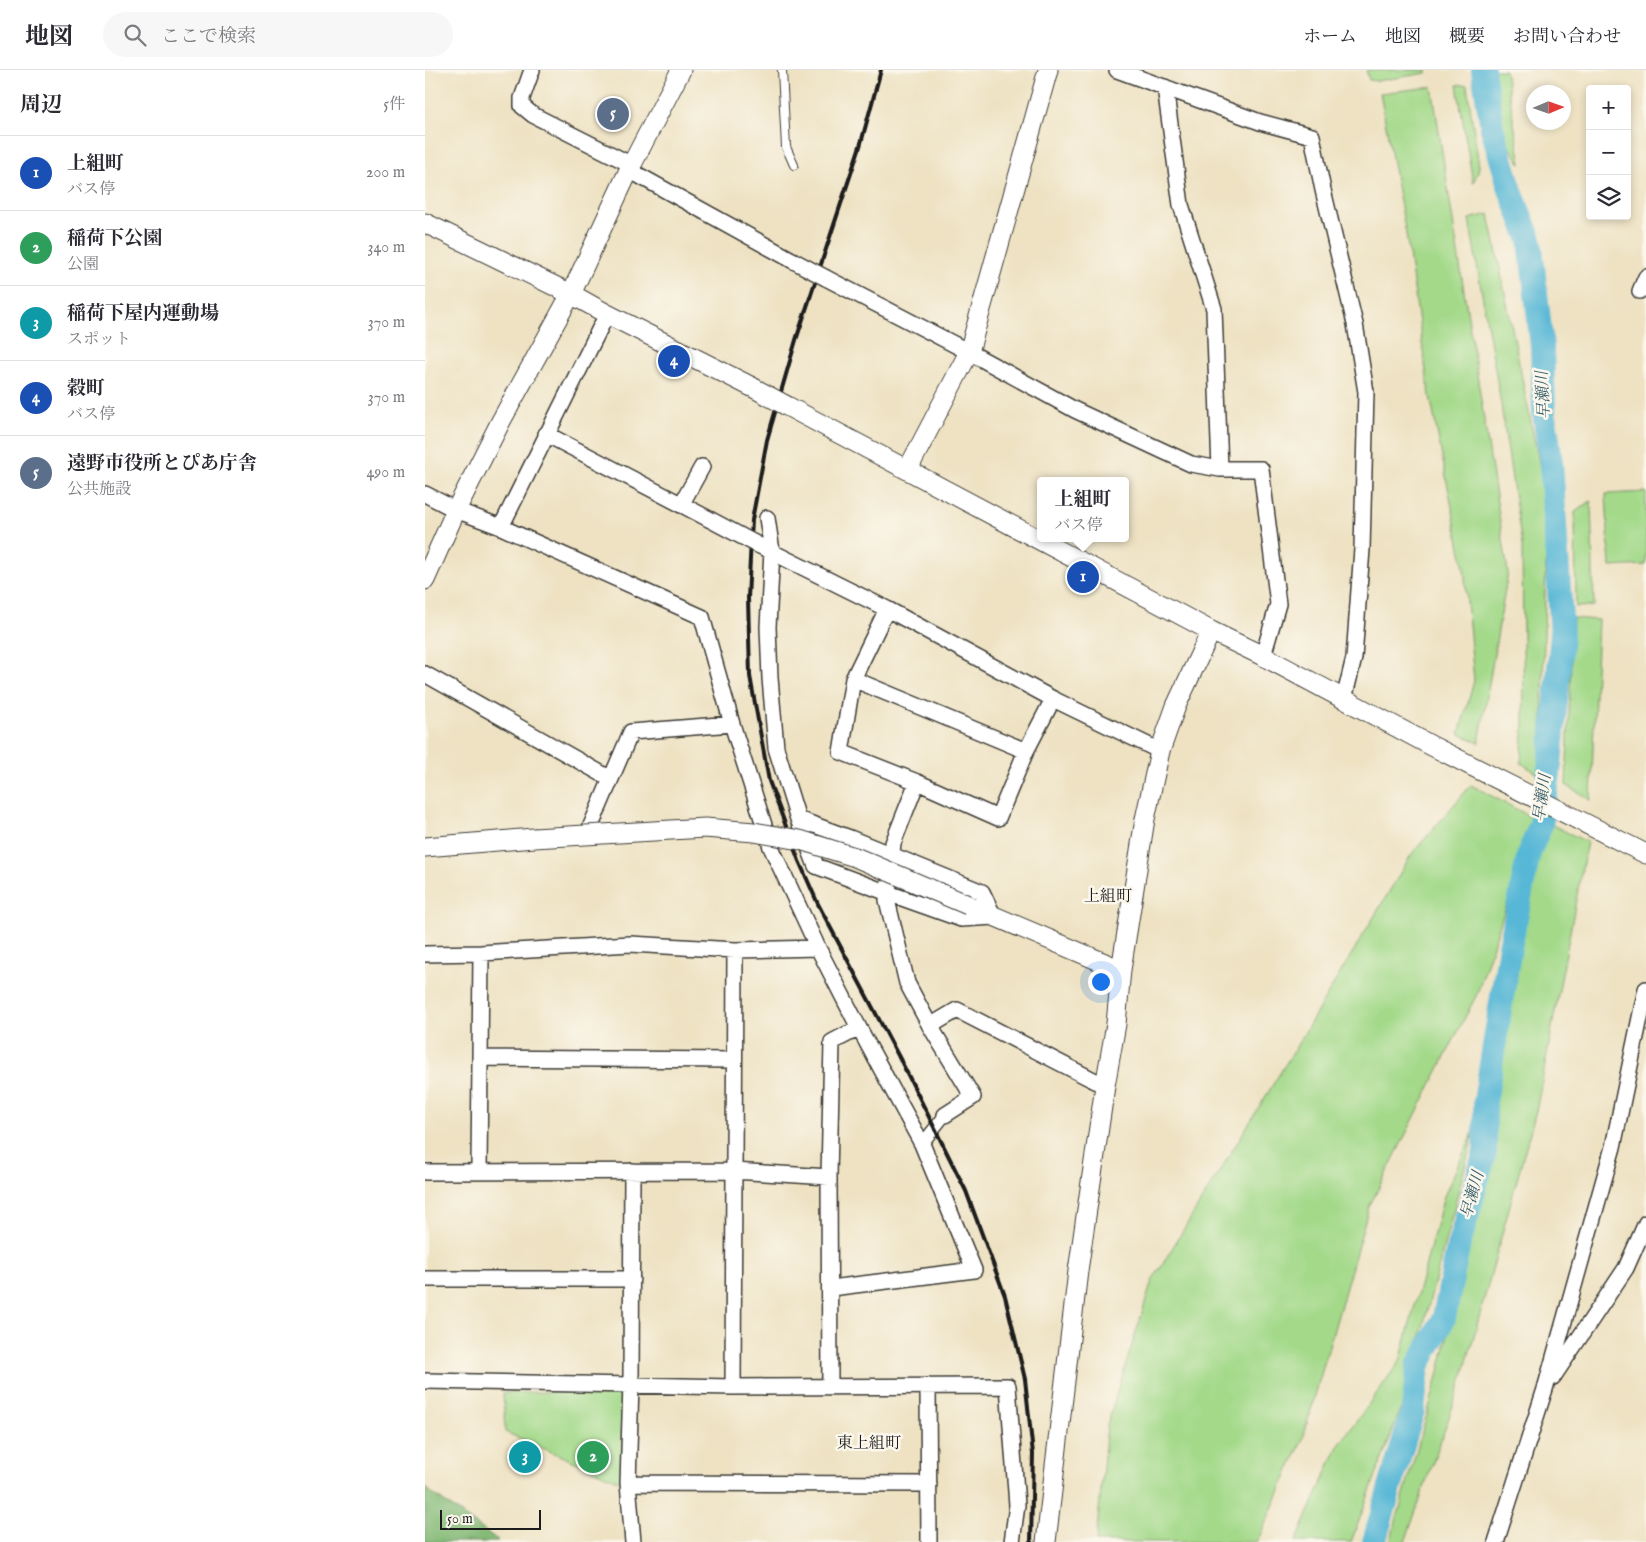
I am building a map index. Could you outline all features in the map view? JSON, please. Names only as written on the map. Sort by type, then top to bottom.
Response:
[{"type":"street","points":[[532,70],[522,98],[522,106],[533,115],[631,168],[792,260],[969,352],[1075,410],[1191,464],[1220,469],[1261,468],[1278,604],[1263,656]]},
{"type":"street","points":[[425,580],[456,510],[501,421],[571,294],[631,168],[681,70]]},
{"type":"street","points":[[908,469],[969,352],[1049,70]]},
{"type":"street","points":[[1117,70],[1260,122],[1312,136],[1355,324],[1366,392],[1362,550],[1354,658],[1344,699]]},
{"type":"street","points":[[1165,87],[1181,205],[1214,309],[1220,469]]},
{"type":"street","points":[[425,222],[752,387],[1037,538]]},
{"type":"street","points":[[501,527],[607,314]]},
{"type":"street","points":[[546,434],[681,505],[887,609],[1053,699],[1160,751]]},
{"type":"street","points":[[681,505],[702,467]]},
{"type":"street","points":[[425,494],[456,510],[501,527],[702,617],[732,724],[771,847],[818,948],[922,1144],[974,1270],[831,1288]]},
{"type":"street","points":[[767,518],[765,548],[768,627],[776,748],[798,820],[816,866],[961,918],[994,916]]},
{"type":"street","points":[[1045,542],[1211,631],[1646,854]]},
{"type":"street","points":[[887,609],[853,679],[841,752],[917,782],[998,818],[1026,750],[1053,699]]},
{"type":"street","points":[[1047,1542],[1078,1271],[1116,1024],[1121,970],[1145,819],[1160,751],[1176,706],[1211,631]]},
{"type":"street","points":[[425,674],[611,779]]},
{"type":"street","points":[[853,679],[1026,750]]},
{"type":"street","points":[[587,835],[631,732],[732,724]]},
{"type":"street","points":[[917,782],[893,843],[887,900],[907,984],[973,1097],[945,1116],[922,1144]]},
{"type":"street","points":[[798,820],[850,838],[982,892],[994,916]]},
{"type":"street","points":[[425,847],[534,838],[705,828],[754,832],[800,840],[855,857],[1121,970]]},
{"type":"street","points":[[425,954],[481,953],[630,944],[735,950],[818,948]]},
{"type":"street","points":[[733,1387],[735,950]]},
{"type":"street","points":[[479,1171],[481,953]]},
{"type":"street","points":[[1499,1540],[1545,1389],[1613,1147],[1646,989]]},
{"type":"street","points":[[930,1026],[957,1010],[1105,1086]]},
{"type":"street","points":[[830,1388],[829,1178],[831,1042],[859,1028]]},
{"type":"street","points":[[481,1058],[734,1060]]},
{"type":"street","points":[[632,1171],[631,1384],[628,1483],[633,1542]]},
{"type":"street","points":[[425,1172],[733,1171],[829,1178]]},
{"type":"street","points":[[1545,1389],[1626,1268],[1646,1222]]},
{"type":"street","points":[[425,1279],[632,1279]]},
{"type":"street","points":[[425,1381],[830,1388],[1008,1386],[1017,1505],[1012,1542]]},
{"type":"street","points":[[928,1386],[929,1542]]},
{"type":"street","points":[[628,1483],[929,1484]]},
{"type":"lane","points":[[782,70],[786,147],[794,165]]},
{"type":"green space","points":[[1366,70],[1427,70],[1427,73],[1377,81],[1369,80]]},
{"type":"green space","points":[[1491,70],[1505,70],[1521,164],[1504,138],[1497,121]]},
{"type":"green space","points":[[1457,85],[1467,85],[1479,166],[1473,183]]},
{"type":"green space","points":[[1432,87],[1508,572],[1479,743],[1459,734],[1474,681],[1464,568],[1429,391],[1406,234],[1380,93]]},
{"type":"green space","points":[[1489,214],[1547,502],[1541,776],[1521,763],[1524,721],[1522,546],[1500,398],[1469,219]]},
{"type":"green space","points":[[1646,492],[1646,565],[1610,567],[1606,494]]},
{"type":"green space","points":[[1591,501],[1594,606],[1576,607],[1575,512]]},
{"type":"green space","points":[[1573,618],[1598,620],[1591,800],[1566,785]]},
{"type":"green space","points":[[1471,785],[1535,819],[1477,994],[1369,1207],[1302,1441],[1257,1542],[1096,1542],[1107,1425],[1152,1281],[1293,1052],[1411,855]]},
{"type":"green space","points":[[1546,822],[1587,842],[1537,1107],[1461,1383],[1405,1542],[1390,1542],[1437,1380],[1489,1152],[1516,949]]},
{"type":"green space","points":[[1475,1128],[1403,1403],[1351,1542],[1296,1542],[1337,1448],[1400,1361],[1444,1196]]},
{"type":"green space","points":[[624,1390],[622,1482],[505,1432],[503,1393]]},
{"type":"green space","points":[[425,1488],[495,1538],[498,1542],[425,1542]]},
{"type":"waterway","name":"早瀬川","points":[[1374,1542],[1413,1410],[1418,1366],[1444,1318],[1458,1248],[1485,1152],[1485,1102],[1510,947],[1529,853],[1541,824],[1549,774],[1562,635],[1551,462],[1544,412],[1542,347],[1530,240],[1511,192],[1492,128],[1483,70]]},
{"type":"railway","points":[[881,70],[861,143],[796,340],[767,440],[752,520],[748,598],[750,676],[769,781],[799,861],[818,904],[901,1061],[966,1191],[1005,1296],[1025,1379],[1033,1454],[1031,1542]]},
{"type":"place","name":"遠野市役所とぴあ庁舎","points":[[613,114]]},
{"type":"place","name":"穀町","points":[[674,361]]},
{"type":"place","name":"上組町","points":[[1083,577]]},
{"type":"place","name":"稲荷下屋内運動場","points":[[525,1457]]},
{"type":"place","name":"稲荷下公園","points":[[593,1457]]},
{"type":"district","name":"上組町","points":[[1108,897]]},
{"type":"district","name":"東上組町","points":[[869,1444]]}]
